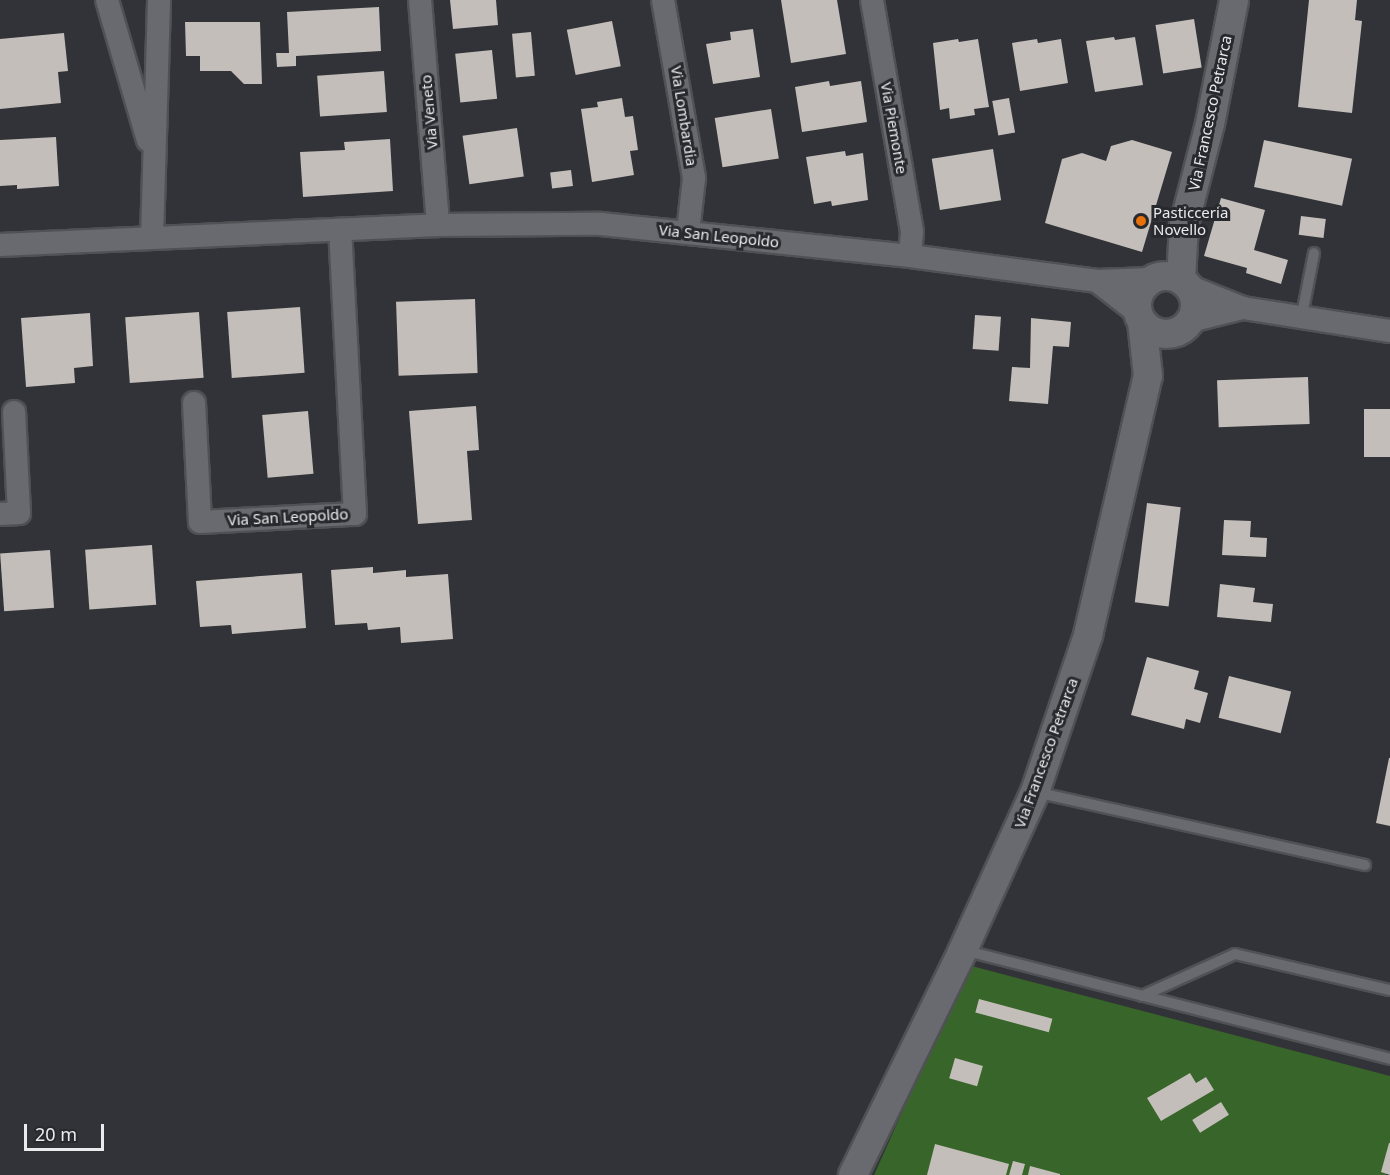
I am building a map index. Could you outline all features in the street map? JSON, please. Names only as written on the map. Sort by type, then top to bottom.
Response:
[{"type":"street","points":[[107,0],[154,162]]},
{"type":"street","points":[[152,238],[159,0]]},
{"type":"street","name":"Via Veneto","points":[[420,0],[438,225]]},
{"type":"street","name":"Via Lombardia","points":[[663,0],[694,178],[688,232]]},
{"type":"street","name":"Via Piemonte","points":[[872,0],[912,232],[910,256]]},
{"type":"street","name":"Via Francesco Petrarca","points":[[1170,280],[1210,123],[1234,0]]},
{"type":"street","name":"Via San Leopoldo","points":[[0,244],[438,225],[602,224],[910,256],[1096,281],[1170,280]]},
{"type":"street","name":"Via San Leopoldo","points":[[194,403],[200,522],[355,514],[340,230]]},
{"type":"street","points":[[1244,308],[1186,325],[1175,332],[1157,332],[1140,317],[1138,295],[1170,280],[1244,308],[1302,315],[1390,331]]},
{"type":"street","points":[[1170,280],[1195,304],[1186,325]]},
{"type":"street","name":"Via San Leopoldo","points":[[1096,281],[1140,317]]},
{"type":"street","name":"Via Francesco Petrarca","points":[[853,1175],[963,950],[1035,792],[1088,635],[1148,376],[1140,317]]},
{"type":"street","name":"Via Francesco Petrarca","points":[[1148,376],[1186,325]]},
{"type":"street","points":[[0,514],[19,513],[14,412]]},
{"type":"lane","points":[[1302,315],[1314,253]]},
{"type":"lane","points":[[1035,792],[1365,866]]},
{"type":"lane","points":[[963,950],[1390,1059]]},
{"type":"lane","points":[[1142,996],[1235,954],[1390,990]]},
{"type":"green space","points":[[968,965],[1390,1076],[1390,1163],[1386,1175],[874,1175]]},
{"type":"building","points":[[450,0],[496,0],[498,25],[453,29]]},
{"type":"building","points":[[781,0],[837,0],[846,54],[791,63]]},
{"type":"building","points":[[1309,0],[1357,0],[1355,20],[1362,21],[1352,113],[1298,107]]},
{"type":"building","points":[[379,7],[381,51],[296,56],[296,66],[277,67],[276,53],[289,53],[287,12]]},
{"type":"building","points":[[1194,19],[1202,67],[1163,73],[1155,25]]},
{"type":"building","points":[[612,21],[621,66],[576,75],[567,30]]},
{"type":"building","points":[[185,22],[260,22],[262,84],[244,84],[231,71],[200,71],[200,56],[186,56]]},
{"type":"building","points":[[753,29],[760,77],[713,84],[706,44],[731,40],[730,32]]},
{"type":"building","points":[[531,32],[535,76],[516,77],[512,34]]},
{"type":"building","points":[[64,33],[68,71],[58,72],[61,103],[0,109],[0,39]]},
{"type":"building","points":[[1114,37],[1115,40],[1135,37],[1143,85],[1095,92],[1086,41]]},
{"type":"building","points":[[958,39],[959,42],[978,39],[989,107],[974,109],[975,115],[950,119],[949,108],[940,110],[933,43]]},
{"type":"building","points":[[1037,39],[1038,43],[1061,39],[1068,83],[1020,91],[1012,43]]},
{"type":"building","points":[[492,50],[497,99],[460,103],[455,54]]},
{"type":"building","points":[[384,71],[387,112],[320,117],[317,76]]},
{"type":"building","points":[[829,81],[830,86],[861,81],[867,122],[802,132],[795,87]]},
{"type":"building","points":[[622,98],[625,117],[633,116],[638,150],[630,151],[634,175],[592,182],[581,109],[598,107],[597,102]]},
{"type":"building","points":[[1009,98],[1015,132],[998,135],[992,101]]},
{"type":"building","points":[[771,109],[779,158],[723,167],[715,118]]},
{"type":"building","points":[[517,128],[524,177],[469,184],[463,136]]},
{"type":"building","points":[[56,137],[59,186],[17,189],[17,185],[0,186],[0,140]]},
{"type":"building","points":[[390,139],[393,191],[303,197],[300,152],[345,150],[344,142]]},
{"type":"building","points":[[1132,140],[1172,152],[1142,252],[1045,223],[1062,159],[1082,153],[1106,161],[1111,146]]},
{"type":"building","points":[[1264,140],[1352,159],[1342,206],[1254,187]]},
{"type":"building","points":[[993,149],[1001,200],[940,210],[932,159]]},
{"type":"building","points":[[845,151],[846,156],[863,153],[868,200],[832,206],[831,201],[814,204],[806,157]]},
{"type":"building","points":[[571,170],[573,186],[552,188],[550,173]]},
{"type":"building","points":[[1221,198],[1265,210],[1254,250],[1288,260],[1281,284],[1246,273],[1247,268],[1204,256]]},
{"type":"building","points":[[1301,216],[1326,219],[1323,238],[1299,235]]},
{"type":"building","points":[[475,299],[478,373],[399,376],[396,302]]},
{"type":"building","points":[[300,307],[305,373],[232,378],[227,312]]},
{"type":"building","points":[[199,312],[204,378],[130,383],[125,317]]},
{"type":"building","points":[[90,313],[93,366],[74,368],[75,383],[26,387],[21,318]]},
{"type":"building","points":[[975,315],[1001,317],[999,351],[973,349]]},
{"type":"building","points":[[1031,318],[1071,322],[1069,347],[1053,346],[1048,404],[1009,401],[1012,367],[1030,368]]},
{"type":"building","points":[[1308,377],[1310,424],[1219,427],[1217,380]]},
{"type":"building","points":[[476,406],[479,450],[467,451],[472,520],[418,524],[409,411]]},
{"type":"building","points":[[1364,409],[1390,409],[1390,457],[1364,457]]},
{"type":"building","points":[[308,411],[313,474],[268,478],[262,415]]},
{"type":"building","points":[[1147,503],[1181,507],[1169,606],[1135,602]]},
{"type":"building","points":[[1224,520],[1251,521],[1250,537],[1267,538],[1266,557],[1222,555]]},
{"type":"building","points":[[152,545],[156,605],[89,610],[85,550]]},
{"type":"building","points":[[50,550],[54,608],[4,611],[0,553]]},
{"type":"building","points":[[373,567],[373,573],[406,570],[406,577],[448,574],[453,639],[401,643],[400,627],[368,630],[367,623],[335,625],[331,570]]},
{"type":"building","points":[[302,573],[306,628],[232,634],[231,625],[200,627],[196,581]]},
{"type":"building","points":[[1220,584],[1255,588],[1253,602],[1273,604],[1271,622],[1217,617]]},
{"type":"building","points":[[1147,657],[1199,671],[1194,689],[1208,693],[1200,723],[1186,719],[1184,729],[1131,715]]},
{"type":"building","points":[[1229,676],[1291,691],[1281,733],[1219,718]]},
{"type":"building","points":[[1390,758],[1390,826],[1376,823]]},
{"type":"building","points":[[979,999],[1052,1019],[1049,1032],[975,1013]]},
{"type":"building","points":[[955,1058],[983,1066],[977,1086],[949,1078]]},
{"type":"building","points":[[1190,1073],[1196,1083],[1206,1077],[1214,1090],[1161,1121],[1147,1098]]},
{"type":"building","points":[[1221,1102],[1229,1115],[1200,1133],[1192,1120]]},
{"type":"building","points":[[1390,1143],[1390,1175],[1381,1172]]},
{"type":"building","points":[[935,1144],[1009,1164],[1006,1175],[927,1175]]},
{"type":"building","points":[[1013,1161],[1025,1164],[1022,1175],[1009,1175]]},
{"type":"building","points":[[1030,1166],[1060,1174],[1060,1175],[1028,1175]]},
{"type":"place","name":"Pasticceria Novello","points":[[1141,221]]}]
